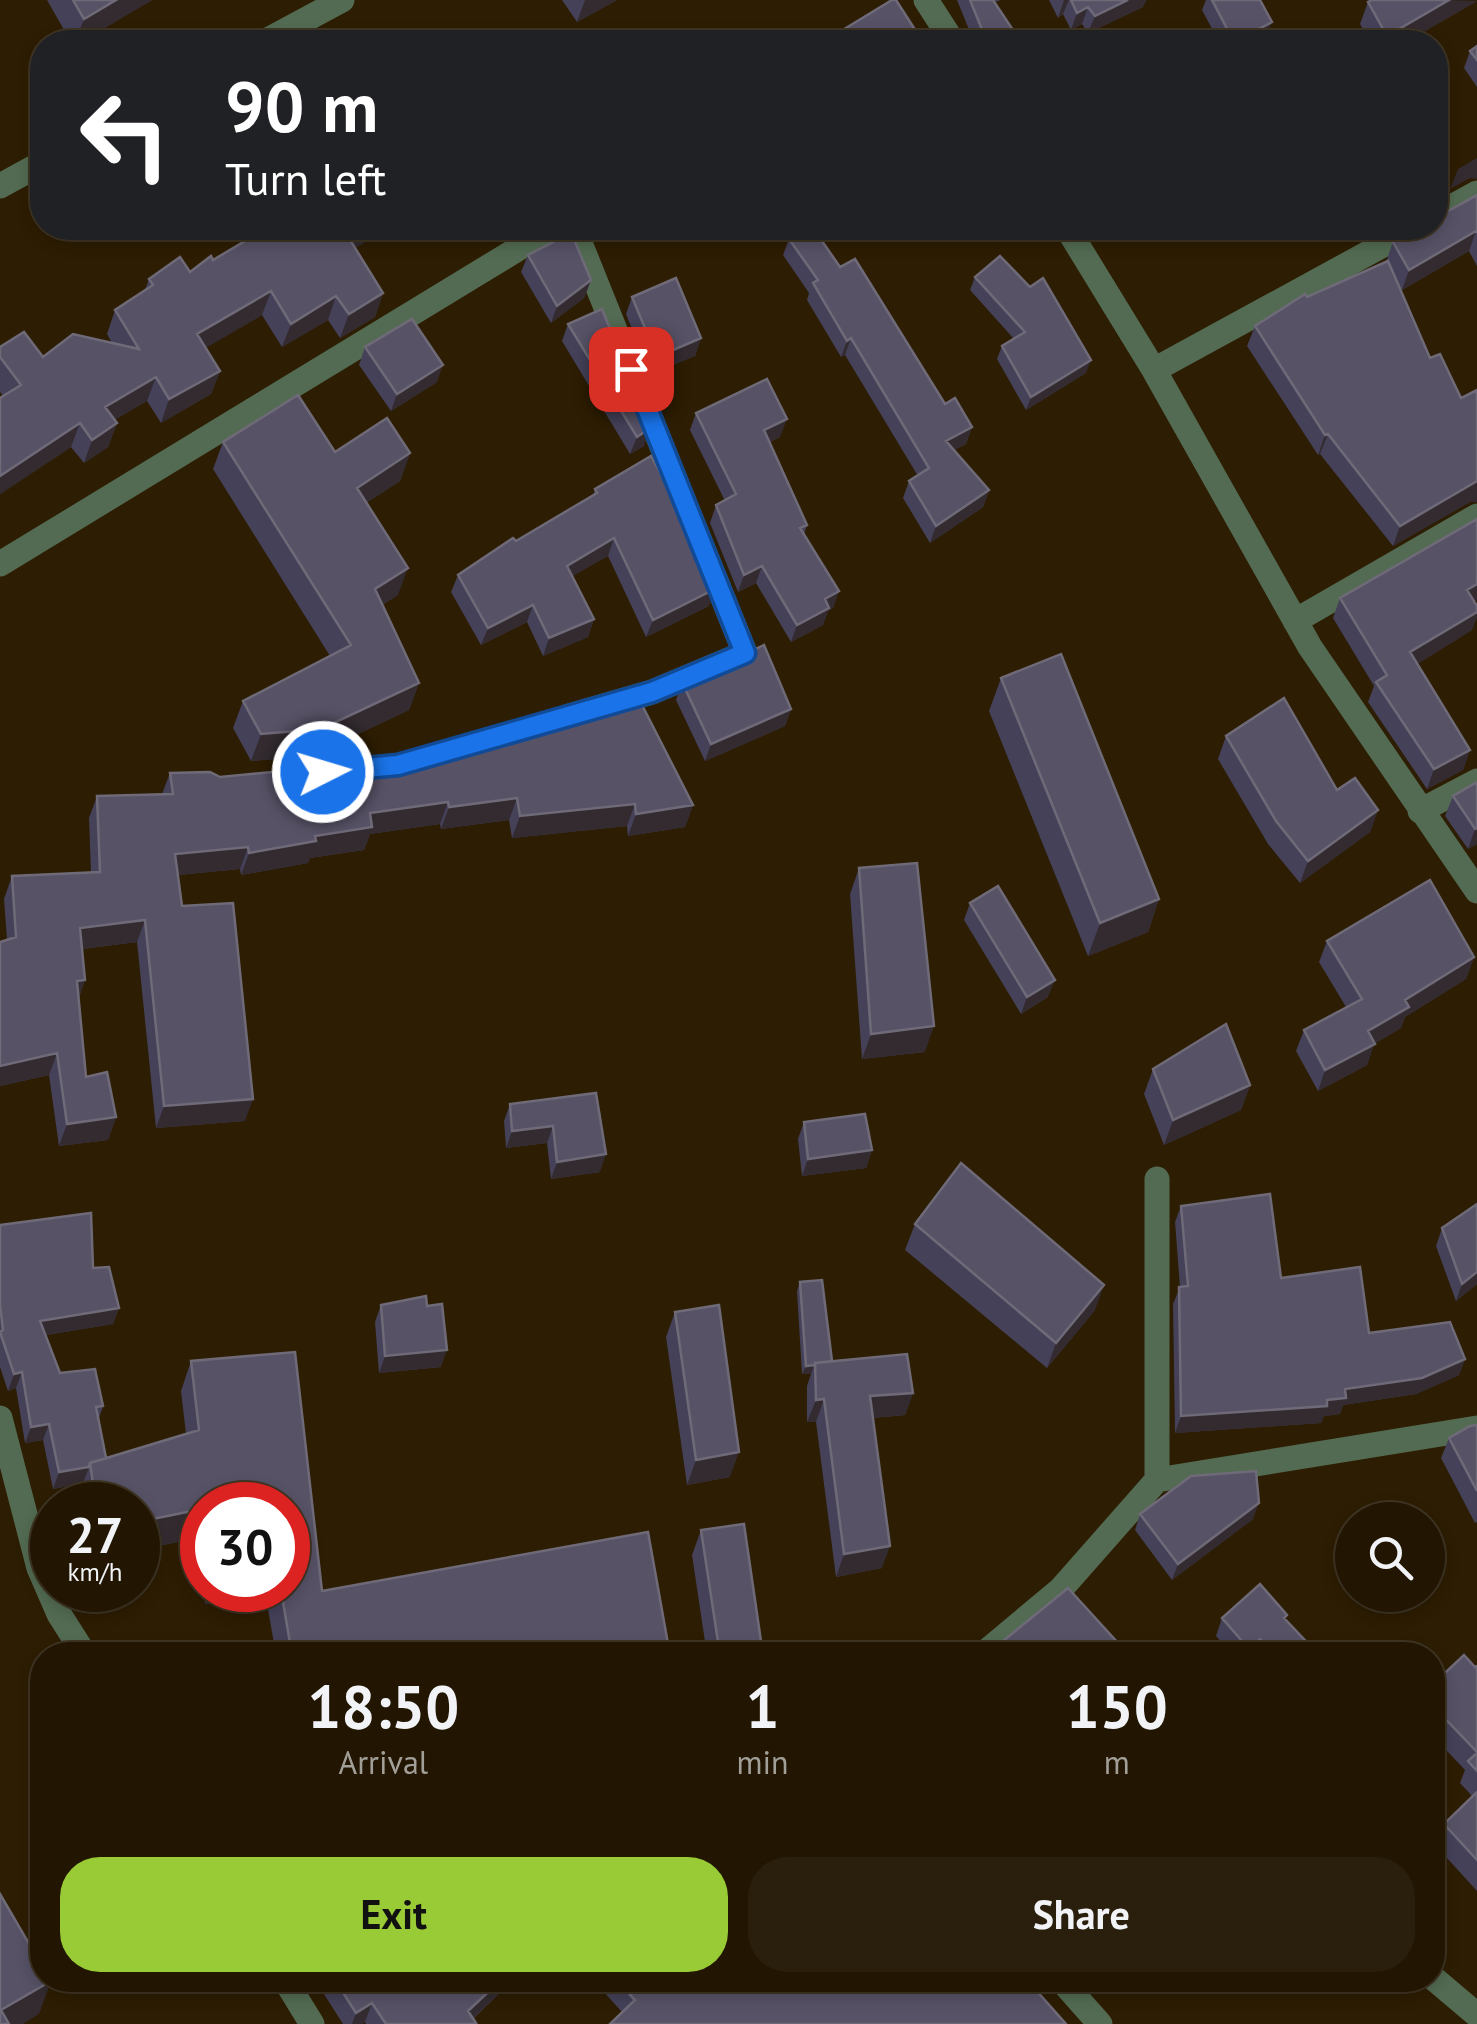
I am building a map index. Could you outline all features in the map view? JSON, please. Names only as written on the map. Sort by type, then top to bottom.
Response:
[{"type":"street","points":[[286,30],[342,0]]},
{"type":"street","points":[[926,0],[945,30]]},
{"type":"street","points":[[0,186],[30,170]]},
{"type":"street","points":[[1448,209],[1477,193]]},
{"type":"street","points":[[0,564],[532,240]]},
{"type":"street","points":[[543,724],[652,692],[745,653],[579,240]]},
{"type":"street","points":[[1073,240],[1154,370],[1296,621],[1477,892]]},
{"type":"street","points":[[1154,370],[1392,240]]},
{"type":"street","points":[[1296,621],[1477,516]]},
{"type":"street","points":[[1420,811],[1477,781]]},
{"type":"street","points":[[1001,1642],[1067,1596],[1157,1480],[1157,1179]]},
{"type":"street","points":[[0,1418],[40,1568],[76,1642]]},
{"type":"street","points":[[1157,1480],[1477,1428]]},
{"type":"street","points":[[1445,1987],[1477,2015]]},
{"type":"street","points":[[292,1992],[312,2024]]},
{"type":"street","points":[[1072,1992],[1100,2024]]},
{"type":"building","points":[[73,0],[116,0],[84,19]]},
{"type":"building","points":[[896,0],[915,30],[843,30]]},
{"type":"building","points":[[970,0],[993,0],[1013,30],[982,30]]},
{"type":"building","points":[[1071,0],[1128,0],[1095,16],[1088,7],[1077,13]]},
{"type":"building","points":[[1212,0],[1260,0],[1272,22],[1257,30],[1228,30]]},
{"type":"building","points":[[1449,0],[1397,30],[1384,30],[1368,2]]},
{"type":"building","points":[[1477,195],[1477,232],[1409,270],[1393,242],[1448,240],[1450,210]]},
{"type":"building","points":[[247,240],[350,240],[383,293],[349,314],[336,296],[291,324],[271,291],[197,334],[220,371],[169,399],[156,377],[105,407],[117,423],[92,440],[80,423],[0,476],[0,398],[21,385],[0,357],[0,347],[24,332],[43,357],[73,334],[139,349],[115,310],[153,285],[149,279],[180,257],[190,272],[211,256],[213,260]]},
{"type":"building","points":[[557,240],[574,240],[591,280],[557,306],[528,255]]},
{"type":"building","points":[[790,240],[821,240],[840,267],[855,259],[945,404],[955,398],[972,427],[946,441],[989,490],[936,526],[909,481],[929,468],[851,338],[847,341],[813,283],[818,280]]},
{"type":"building","points":[[1000,256],[1030,287],[1043,278],[1091,360],[1031,397],[1002,346],[1025,332],[975,277]]},
{"type":"building","points":[[1388,261],[1430,358],[1440,354],[1461,398],[1477,390],[1477,481],[1400,526],[1325,435],[1255,326],[1305,294],[1307,297]]},
{"type":"building","points":[[676,278],[701,338],[657,357],[632,297]]},
{"type":"building","points":[[602,309],[650,428],[637,437],[568,324]]},
{"type":"building","points":[[412,319],[443,365],[397,394],[365,347]]},
{"type":"building","points":[[767,379],[787,419],[764,430],[807,525],[800,528],[839,591],[825,599],[829,608],[797,625],[762,566],[744,575],[716,505],[736,494],[696,413]]},
{"type":"building","points":[[298,395],[335,452],[387,418],[410,453],[357,488],[408,568],[375,589],[419,683],[321,729],[261,734],[243,701],[351,645],[223,442]]},
{"type":"building","points":[[651,456],[686,518],[715,589],[653,620],[614,538],[567,566],[594,619],[549,638],[533,605],[488,628],[458,575],[513,538],[516,541],[597,493],[595,489]]},
{"type":"building","points":[[1477,519],[1477,584],[1467,590],[1477,612],[1410,652],[1470,750],[1434,769],[1376,682],[1387,675],[1340,598]]},
{"type":"building","points":[[764,645],[791,709],[711,744],[682,682]]},
{"type":"building","points":[[1061,654],[1159,899],[1100,923],[1001,678]]},
{"type":"building","points":[[1284,698],[1337,790],[1355,778],[1378,810],[1308,861],[1276,821],[1226,736]]},
{"type":"building","points":[[641,703],[693,805],[636,814],[635,804],[520,816],[517,798],[449,807],[448,802],[370,813],[372,827],[315,836],[316,841],[249,853],[248,847],[175,854],[182,906],[233,903],[253,1099],[164,1106],[145,920],[80,928],[85,980],[77,981],[86,1077],[107,1072],[116,1117],[67,1124],[57,1053],[0,1066],[0,942],[16,937],[12,876],[100,872],[97,796],[173,794],[170,773],[210,772],[220,777],[407,759],[583,709]]},
{"type":"building","points":[[1477,782],[1477,828],[1475,829],[1453,796]]},
{"type":"building","points":[[917,863],[934,1026],[871,1034],[859,868]]},
{"type":"building","points":[[1430,880],[1474,957],[1405,1000],[1409,1007],[1368,1031],[1375,1044],[1325,1070],[1304,1030],[1362,999],[1327,941]]},
{"type":"building","points":[[998,886],[1055,980],[1027,997],[970,903]]},
{"type":"building","points":[[1226,1024],[1250,1085],[1173,1120],[1153,1069]]},
{"type":"building","points":[[596,1093],[606,1154],[557,1162],[553,1126],[512,1131],[510,1104]]},
{"type":"building","points":[[865,1114],[872,1150],[808,1159],[804,1122]]},
{"type":"building","points":[[961,1163],[1104,1285],[1056,1343],[915,1224]]},
{"type":"building","points":[[1270,1194],[1281,1278],[1360,1267],[1369,1333],[1450,1322],[1465,1359],[1422,1378],[1345,1389],[1346,1398],[1327,1400],[1327,1406],[1181,1416],[1179,1287],[1188,1286],[1181,1206]]},
{"type":"building","points":[[1477,1204],[1477,1272],[1462,1284],[1442,1228]]},
{"type":"building","points":[[91,1213],[93,1268],[109,1267],[119,1308],[40,1321],[60,1373],[95,1369],[103,1406],[96,1407],[106,1458],[90,1463],[89,1467],[59,1472],[49,1424],[31,1427],[22,1372],[14,1374],[0,1332],[0,1225]]},
{"type":"building","points":[[822,1280],[832,1361],[806,1366],[800,1282]]},
{"type":"building","points":[[426,1296],[427,1306],[442,1304],[447,1350],[385,1356],[381,1305]]},
{"type":"building","points":[[719,1305],[739,1452],[696,1460],[675,1312]]},
{"type":"building","points":[[295,1352],[310,1482],[180,1482],[180,1513],[160,1518],[160,1482],[93,1482],[90,1463],[199,1430],[191,1361]]},
{"type":"building","points":[[907,1354],[913,1393],[870,1396],[890,1546],[844,1554],[824,1399],[816,1400],[815,1363]]},
{"type":"building","points":[[1477,1425],[1477,1491],[1449,1438]]},
{"type":"building","points":[[1256,1471],[1259,1503],[1178,1564],[1140,1514],[1191,1476]]},
{"type":"building","points":[[310,1485],[322,1591],[648,1532],[668,1642],[290,1642],[285,1612],[310,1612]]},
{"type":"building","points":[[744,1524],[761,1642],[718,1642],[701,1530]]},
{"type":"building","points":[[1260,1584],[1307,1642],[1243,1642],[1222,1618]]},
{"type":"building","points":[[1068,1588],[1117,1642],[1002,1642]]},
{"type":"building","points":[[1464,1655],[1477,1666],[1477,1752],[1445,1719],[1445,1673]]},
{"type":"building","points":[[1477,1753],[1477,1771],[1468,1761]]},
{"type":"building","points":[[1477,1792],[1477,1860],[1445,1825]]},
{"type":"building","points":[[0,1894],[30,1945],[32,1992],[1,2010],[9,2024],[0,2024]]},
{"type":"building","points":[[343,1992],[488,1992],[468,2011],[474,2024],[386,2024],[372,2003],[356,2013]]},
{"type":"building","points":[[1038,1992],[1066,2024],[610,2024],[635,2000],[630,1995]]},
{"type":"route","points":[[323,772],[398,765],[652,692],[745,653],[631,369]]}]
